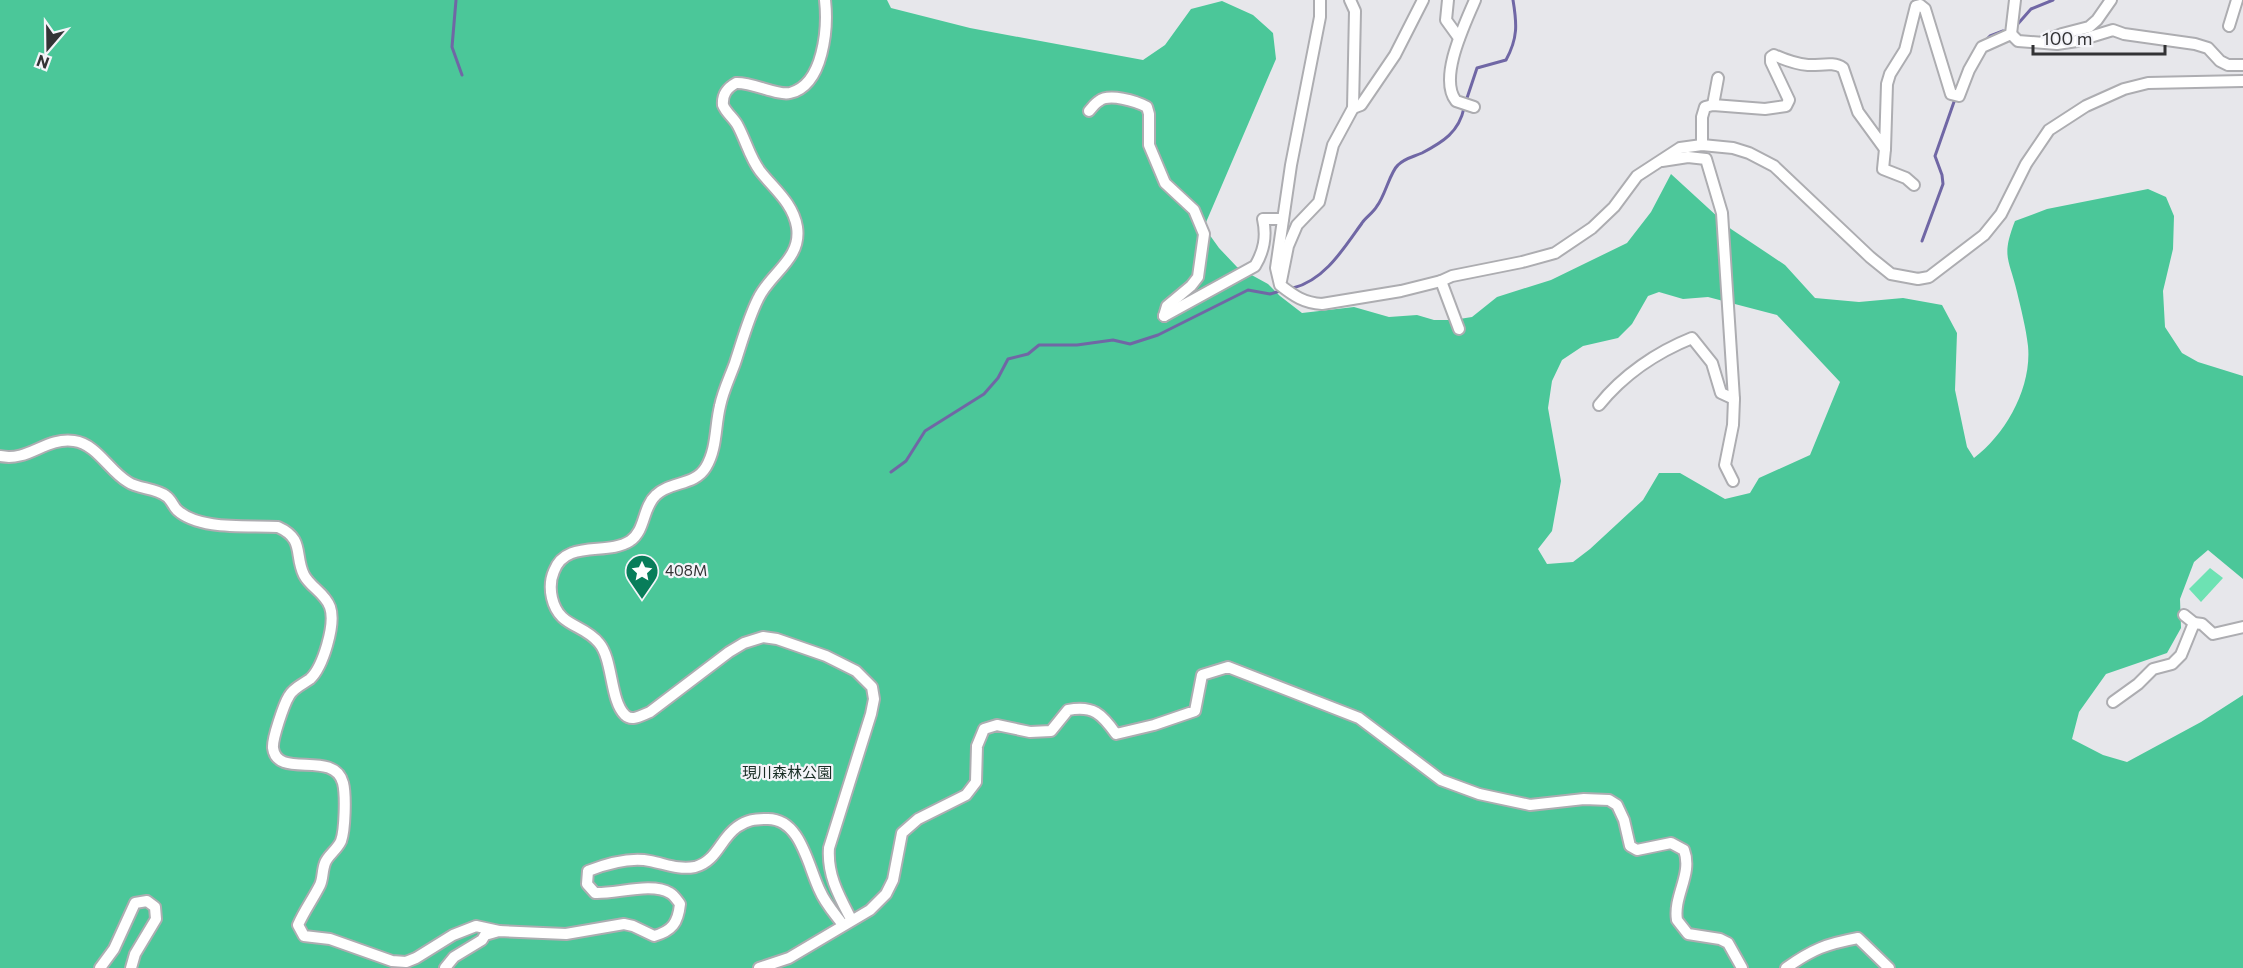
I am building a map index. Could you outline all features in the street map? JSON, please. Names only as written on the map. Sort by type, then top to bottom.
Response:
[{"type":"street","points":[[825,0],[827,27],[821,55],[811,80],[806,86],[789,94],[736,83],[728,88],[724,95],[723,105],[738,126],[759,170],[790,207],[797,225],[798,237],[794,254],[763,290],[752,312],[720,405],[713,450],[708,465],[698,477],[657,493],[647,506],[642,527],[631,540],[622,544],[572,552],[558,562],[551,583],[551,595],[557,614],[594,638],[603,650],[619,703],[624,714],[629,718],[650,712],[729,652],[744,643],[763,637],[777,639],[825,656],[856,671],[872,687],[874,699],[871,714],[829,848],[828,859],[834,886],[847,922]]},
{"type":"street","points":[[1320,0],[1320,16],[1276,268],[1280,285],[1298,298],[1310,303],[1322,304],[1401,291],[1441,282],[1452,276],[1555,253],[1592,228],[1614,207],[1638,176],[1659,160],[1680,148],[1702,145],[1733,148],[1763,159],[1774,166],[1891,274],[1918,279],[1929,277],[1984,235],[2001,214],[2026,164],[2049,130],[2086,106],[2124,89],[2148,83],[2243,81]]},
{"type":"street","points":[[1280,285],[1288,246],[1297,225],[1318,202],[1333,145],[1353,108],[1355,11],[1350,0]]},
{"type":"street","points":[[1353,108],[1361,105],[1395,56],[1423,0]]},
{"type":"street","points":[[1448,0],[1446,20],[1459,38]]},
{"type":"street","points":[[1468,105],[1454,98],[1450,85],[1452,55],[1475,0]]},
{"type":"street","points":[[2011,34],[2015,0]]},
{"type":"street","points":[[2038,44],[2062,34],[2089,27],[2111,0]]},
{"type":"street","points":[[2229,26],[2237,0]]},
{"type":"street","points":[[1914,185],[1906,178],[1884,169],[1887,84],[1890,74],[1905,50],[1918,5],[1925,9],[1954,95],[1982,47],[2011,34]]},
{"type":"street","points":[[2011,34],[2018,41],[2057,44],[2077,41],[2113,30],[2124,34],[2195,44],[2208,48],[2220,61],[2229,65],[2243,65]]},
{"type":"street","points":[[1702,145],[1702,117],[1705,107],[1713,105],[1765,109],[1786,106],[1789,100],[1771,62],[1771,57],[1774,56],[1808,65],[1839,65],[1846,72],[1858,112],[1885,149]]},
{"type":"street","points":[[1713,105],[1718,78]]},
{"type":"street","points":[[1089,111],[1101,99],[1107,98],[1135,100],[1147,107],[1149,145],[1165,183],[1194,210],[1204,234],[1197,277],[1191,286],[1167,306],[1164,316],[1254,266],[1262,254],[1265,241],[1263,219],[1283,219]]},
{"type":"street","points":[[1659,160],[1695,157],[1706,159],[1722,213],[1734,399],[1733,425],[1725,465],[1733,481]]},
{"type":"street","points":[[1441,282],[1459,328]]},
{"type":"street","points":[[1599,405],[1614,386],[1676,344],[1692,338],[1712,363],[1721,393],[1734,399]]},
{"type":"street","points":[[0,456],[8,458],[29,454],[52,442],[76,441],[93,450],[129,483],[165,495],[178,511],[203,524],[278,527],[290,532],[299,551],[303,573],[308,582],[324,597],[330,607],[332,619],[329,637],[319,666],[311,678],[289,696],[273,741],[273,750],[280,759],[299,766],[324,765],[336,771],[343,780],[345,806],[341,841],[325,862],[321,884],[305,909],[298,926],[303,936],[330,939],[392,961],[406,962],[453,935],[476,926],[499,931],[566,934],[624,924],[654,936],[668,932],[678,917],[680,904],[671,893],[658,889],[640,888],[595,893],[587,884],[588,872],[623,861],[649,860],[674,868],[696,866],[714,857],[733,830],[747,820],[759,819],[772,819],[786,824],[799,839],[820,893],[847,922]]},
{"type":"street","points":[[2184,615],[2194,623],[2202,624],[2213,634],[2243,627]]},
{"type":"street","points":[[2113,702],[2138,684],[2153,669],[2172,664],[2181,655],[2194,623]]},
{"type":"street","points":[[759,968],[789,958],[870,910],[886,894],[893,880],[902,833],[918,819],[966,795],[976,782],[977,746],[984,729],[997,725],[1029,732],[1051,731],[1068,710],[1082,707],[1106,719],[1116,734],[1154,725],[1195,711],[1202,675],[1228,667],[1359,718],[1441,780],[1479,794],[1530,806],[1584,799],[1609,800],[1617,805],[1624,820],[1630,846],[1637,850],[1671,843],[1684,850],[1687,860],[1684,882],[1677,905],[1677,920],[1688,934],[1720,939],[1728,943],[1743,968]]},
{"type":"street","points":[[100,968],[114,949],[135,903],[147,901],[155,908],[156,919],[135,954],[131,968]]},
{"type":"street","points":[[445,968],[454,957],[482,940],[485,935],[499,931]]},
{"type":"street","points":[[1786,968],[1809,951],[1830,943],[1858,938],[1888,968]]},
{"type":"green space","name":"現川森林公園","points":[[0,0],[887,0],[891,8],[970,28],[1143,60],[1165,45],[1191,9],[1222,1],[1253,15],[1273,33],[1276,59],[1204,227],[1237,267],[1268,284],[1302,313],[1354,307],[1389,317],[1417,315],[1434,320],[1453,320],[1472,317],[1497,297],[1551,280],[1627,243],[1651,212],[1671,174],[1731,229],[1785,265],[1815,298],[1859,302],[1903,298],[1942,305],[1957,333],[1955,390],[1967,447],[1974,458],[1986,448],[2006,423],[2026,377],[2027,339],[2007,250],[2015,221],[2047,209],[2148,189],[2166,197],[2174,216],[2173,249],[2163,291],[2165,327],[2182,353],[2198,362],[2243,376],[2243,579],[2208,550],[2194,562],[2180,599],[2181,628],[2167,653],[2106,674],[2079,712],[2072,739],[2103,755],[2127,762],[2201,722],[2243,695],[2243,968],[0,968]],"holes":[[[1659,292],[1683,299],[1708,297],[1777,315],[1840,382],[1810,455],[1759,478],[1750,493],[1725,499],[1680,473],[1659,473],[1643,500],[1590,549],[1573,562],[1547,564],[1538,549],[1552,531],[1561,481],[1548,408],[1552,381],[1562,360],[1583,346],[1618,338],[1632,324],[1648,296]]]},
{"type":"green space","points":[[2210,568],[2223,578],[2201,602],[2189,589]]},
{"type":"waterway","points":[[456,0],[452,47],[462,75]]},
{"type":"waterway","points":[[1466,101],[1477,68],[1506,60],[1510,52],[1516,31],[1513,0]]},
{"type":"waterway","points":[[2016,26],[2031,9],[2053,0]]},
{"type":"waterway","points":[[1985,41],[1990,36],[2003,31]]},
{"type":"waterway","points":[[1922,241],[1943,184],[1935,156],[1955,99]]},
{"type":"waterway","points":[[1293,288],[1315,278],[1333,262],[1383,196],[1395,168],[1403,161],[1430,149],[1449,135],[1458,124],[1464,108]]},
{"type":"waterway","points":[[891,472],[906,461],[925,431],[984,394],[998,378],[1008,359],[1028,354],[1039,345],[1077,345],[1113,340],[1130,344],[1158,335],[1248,290],[1270,294],[1280,291]]},
{"type":"place","name":"408M","points":[[642,600]]}]
